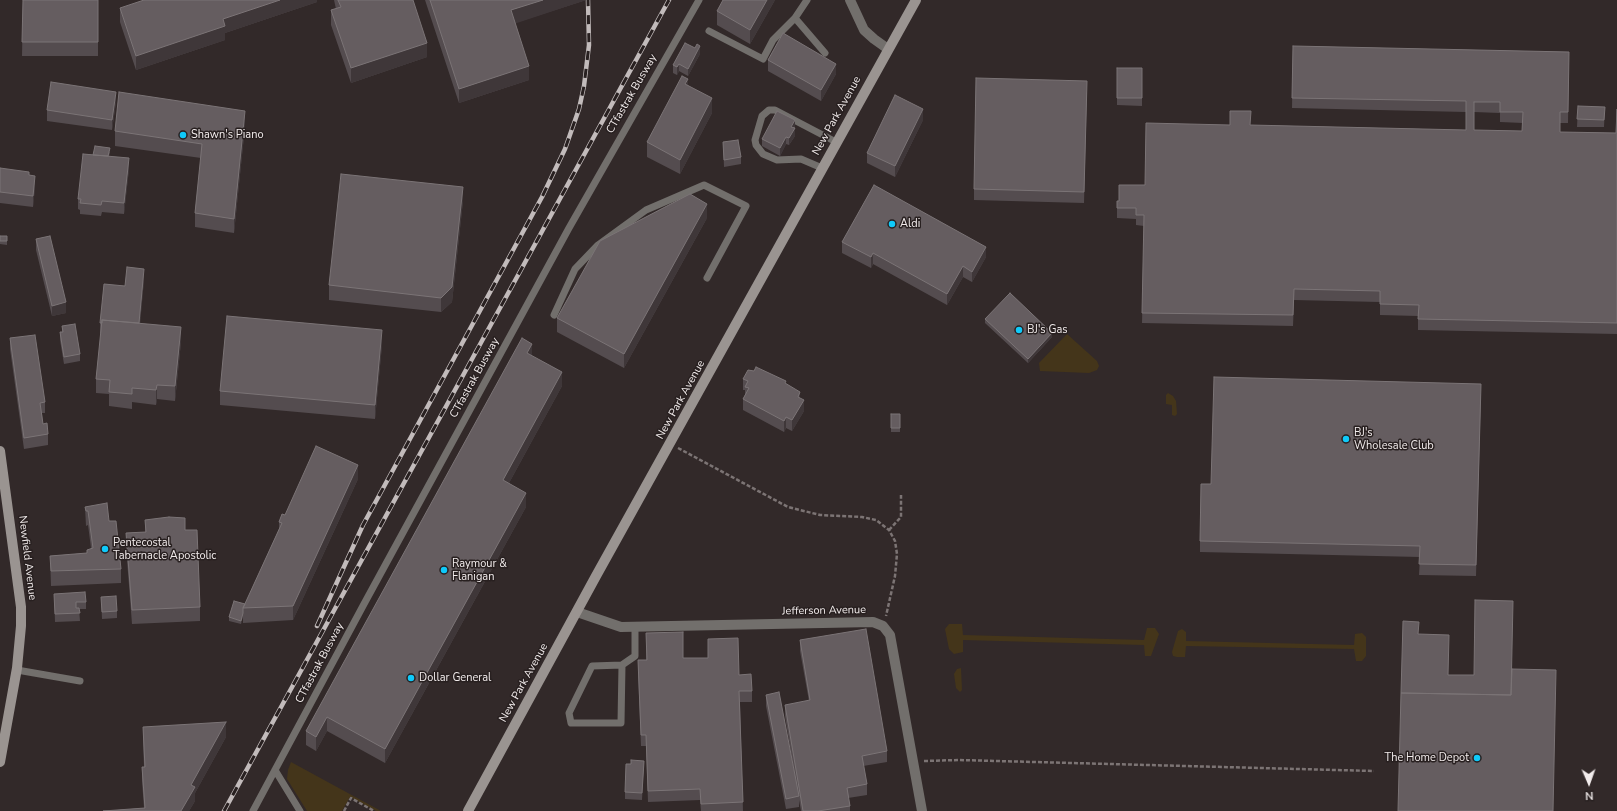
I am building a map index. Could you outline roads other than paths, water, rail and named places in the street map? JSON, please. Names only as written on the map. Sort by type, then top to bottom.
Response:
[{"type":"main road","name":"New Park Avenue","points":[[468,811],[836,142],[916,0]]},
{"type":"main road","name":"Newfield Avenue","points":[[0,451],[21,607],[20,646],[17,670],[0,762]]},
{"type":"street","points":[[850,0],[864,30],[888,49]]},
{"type":"street","name":"Jefferson Avenue","points":[[577,612],[621,627],[873,622],[883,626],[890,634],[922,811]]},
{"type":"lane","name":"CTfastrak Busway","points":[[253,811],[569,228],[699,0]]},
{"type":"lane","points":[[709,31],[763,59],[773,40],[795,18],[807,0]]},
{"type":"lane","points":[[795,18],[825,53]]},
{"type":"lane","points":[[822,168],[801,159],[777,160],[763,154],[756,145],[755,140],[762,116],[769,110],[775,110],[836,142]]},
{"type":"lane","points":[[554,315],[575,268],[598,245],[646,210],[704,185],[746,206],[707,278]]},
{"type":"lane","points":[[622,665],[621,723],[571,723],[569,713],[592,666],[622,665],[635,656],[635,627]]},
{"type":"lane","points":[[17,670],[80,681]]},
{"type":"lane","points":[[275,770],[300,811]]},
{"type":"railway","points":[[317,626],[363,525],[542,197],[565,149],[579,109],[584,86],[589,45],[588,0]]},
{"type":"railway","points":[[224,811],[669,0]]},
{"type":"place","name":"Shawn's Piano","points":[[183,135]]},
{"type":"place","name":"Aldi","points":[[892,224]]},
{"type":"place","name":"BJ's Gas","points":[[1019,330]]},
{"type":"place","name":"BJ's Wholesale Club","points":[[1346,439]]},
{"type":"place","name":"Pentecostal Tabernacle Apostolic","points":[[105,549]]},
{"type":"place","name":"Raymour & Flanigan","points":[[444,570]]},
{"type":"place","name":"Dollar General","points":[[411,678]]},
{"type":"place","name":"The Home Depot","points":[[1477,758]]}]
